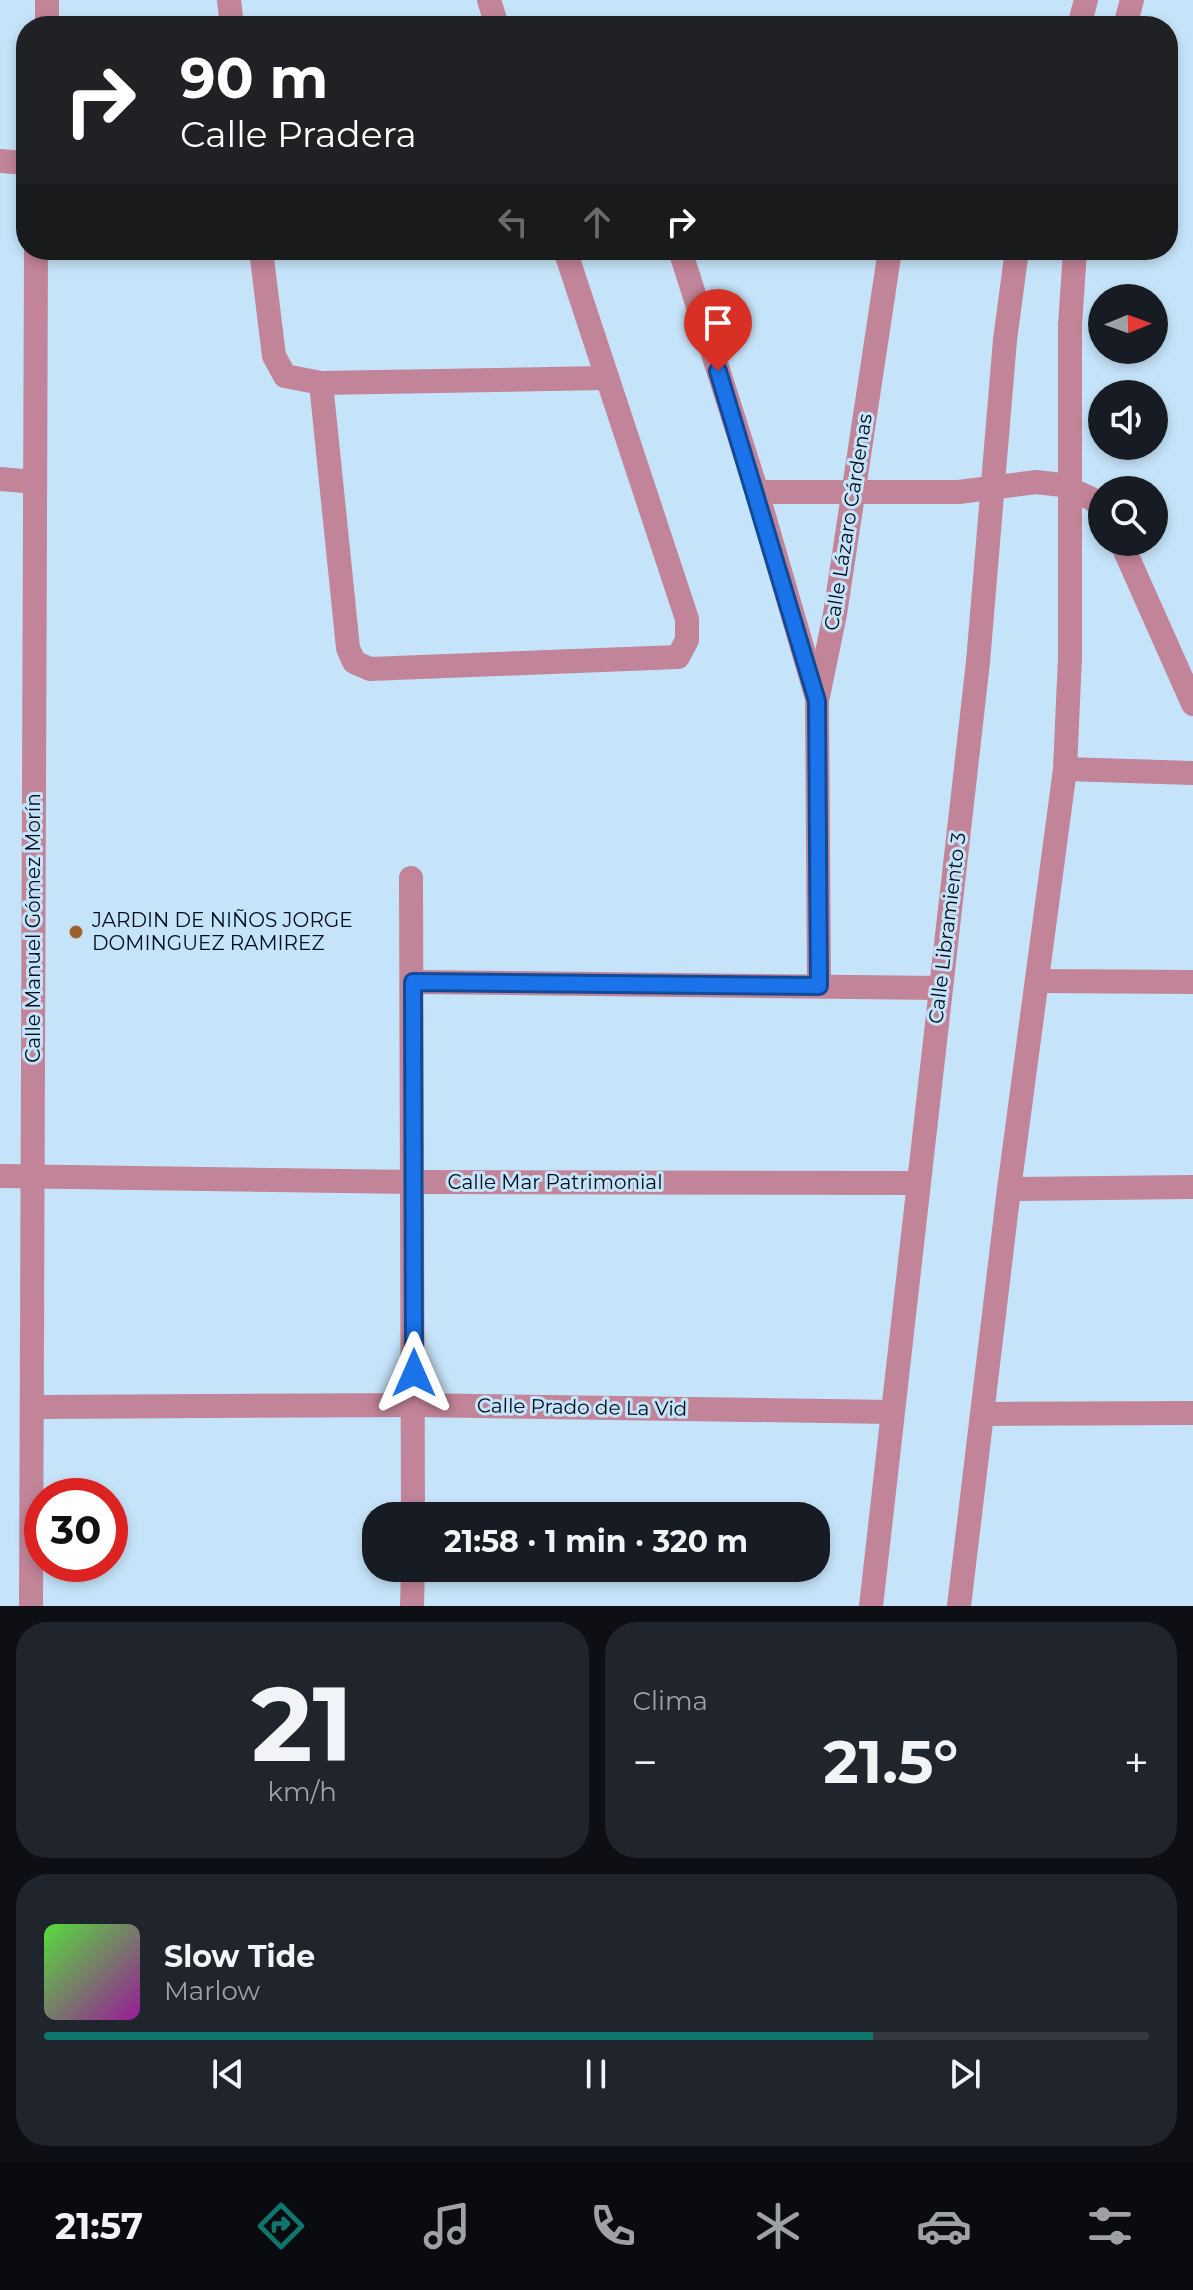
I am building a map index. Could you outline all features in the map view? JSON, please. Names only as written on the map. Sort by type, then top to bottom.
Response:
[{"type":"street","name":"Calle Manuel Gómez Morín","points":[[31,1606],[36,260]]},
{"type":"street","points":[[262,260],[274,356],[285,376],[321,383],[605,378]]},
{"type":"street","points":[[321,383],[348,648],[354,662],[370,669],[678,657],[687,640],[687,619],[568,260]]},
{"type":"street","points":[[683,260],[757,492],[817,701]]},
{"type":"street","name":"Calle Lázaro Cárdenas","points":[[819,986],[817,701],[835,614],[888,260]]},
{"type":"street","name":"Calle Libramiento 3","points":[[871,1606],[978,662],[1005,340],[1016,260]]},
{"type":"street","points":[[959,1606],[1009,1189],[1065,769],[1070,657],[1070,326],[1074,260]]},
{"type":"street","points":[[0,479],[35,482]]},
{"type":"street","points":[[757,492],[959,492],[1049,483],[1062,485],[1088,497]]},
{"type":"street","points":[[1127,556],[1193,704]]},
{"type":"street","points":[[1065,769],[1193,773]]},
{"type":"street","points":[[411,878],[413,1502]]},
{"type":"street","points":[[1037,981],[1193,982]]},
{"type":"street","points":[[413,982],[940,988]]},
{"type":"street","name":"Calle Mar Patrimonial","points":[[0,1176],[414,1182],[918,1183]]},
{"type":"street","points":[[1009,1189],[1193,1187]]},
{"type":"street","name":"Calle Prado de La Vid","points":[[33,1407],[414,1405],[892,1412]]},
{"type":"street","points":[[983,1414],[1193,1413]]},
{"type":"street","points":[[412,1606],[413,1582]]},
{"type":"place","name":"JARDIN DE NIÑOS JORGE DOMINGUEZ RAMIREZ","points":[[76,932]]},
{"type":"route","points":[[414,1373],[413,982],[819,986],[817,701],[757,492],[718,371]]}]
